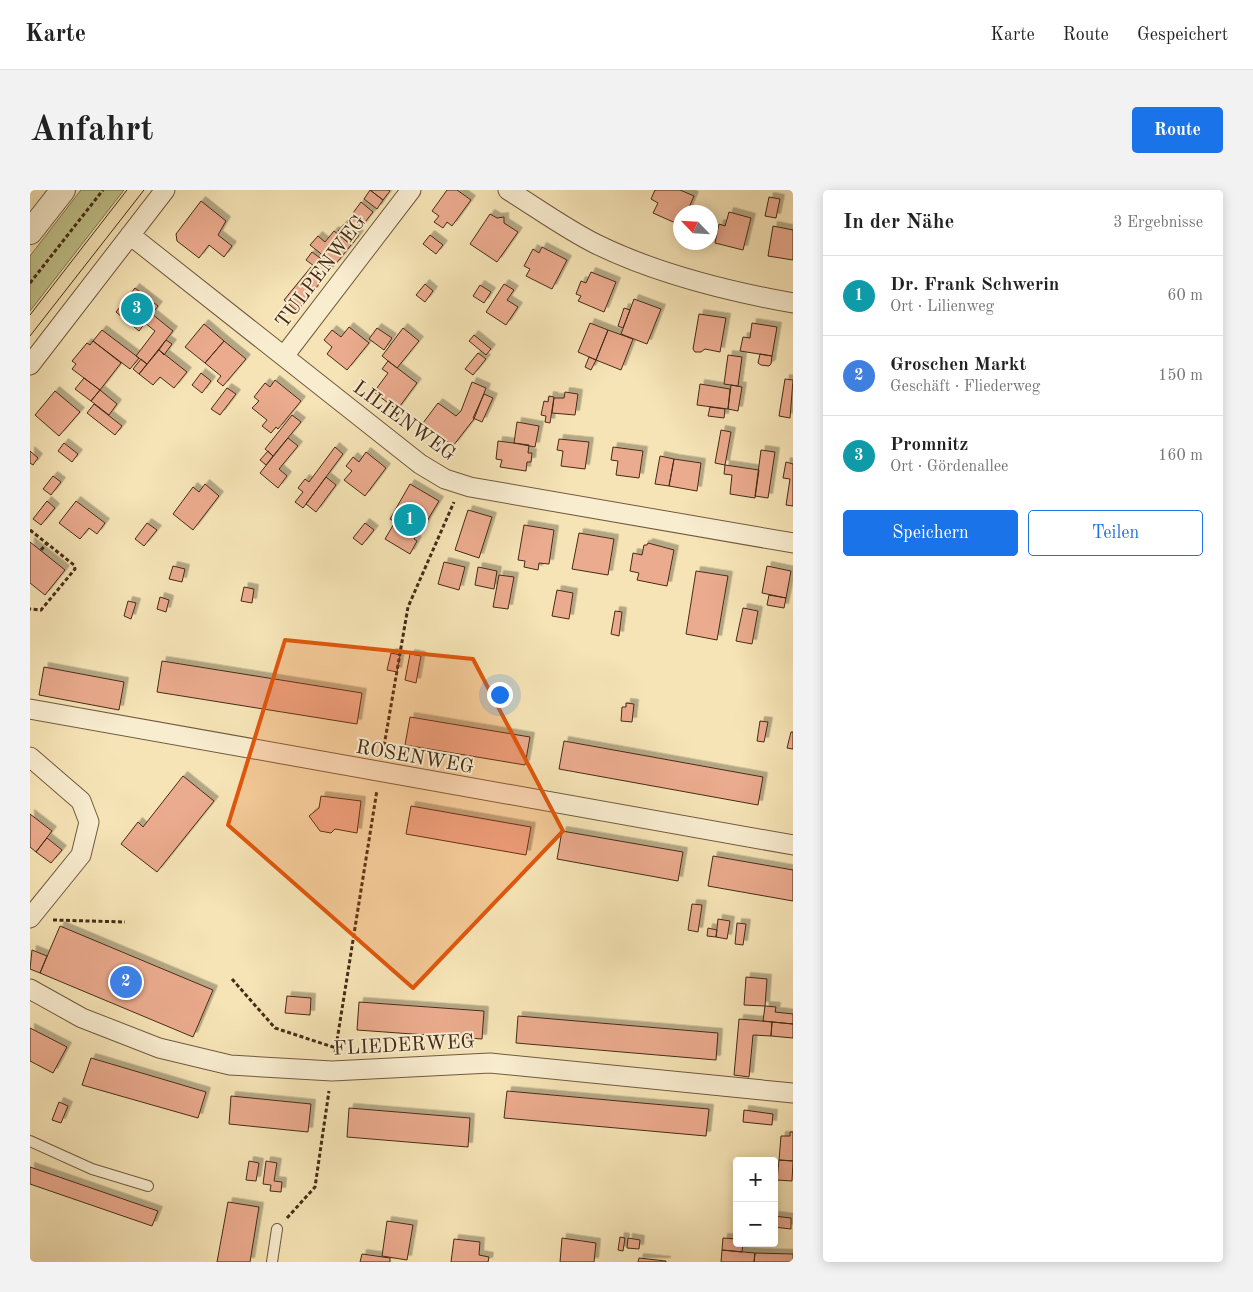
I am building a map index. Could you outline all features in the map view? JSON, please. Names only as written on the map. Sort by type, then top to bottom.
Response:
[{"type":"street","points":[[30,232],[63,190]]},
{"type":"street","points":[[30,365],[165,190]]},
{"type":"street","name":"TULPENWEG","points":[[284,356],[411,190]]},
{"type":"street","points":[[508,190],[596,244],[639,262],[700,282],[793,303]]},
{"type":"street","name":"LILIENWEG","points":[[130,235],[420,464],[445,479],[470,487],[793,543]]},
{"type":"street","name":"ROSENWEG","points":[[30,709],[793,844]]},
{"type":"street","points":[[30,757],[80,801],[89,822],[81,855],[30,918]]},
{"type":"street","name":"FLIEDERWEG","points":[[30,989],[82,1018],[159,1048],[230,1065],[332,1071],[490,1063],[793,1093]]},
{"type":"lane","points":[[30,1141],[92,1169],[148,1186]]},
{"type":"lane","points":[[272,1262],[277,1230]]},
{"type":"path","points":[[30,283],[103,190]]},
{"type":"path","points":[[277,1230],[315,1188],[332,1071],[408,608],[458,495]]},
{"type":"path","points":[[30,530],[74,565],[75,569],[42,610],[30,610]]},
{"type":"path","points":[[41,550],[46,543]]},
{"type":"path","points":[[49,920],[125,922]]},
{"type":"path","points":[[232,980],[275,1028],[336,1048]]},
{"type":"highlighted area","points":[[285,640],[473,659],[563,831],[413,988],[228,825]]},
{"type":"green space","points":[[81,190],[124,190],[30,311],[30,256]]},
{"type":"building","points":[[370,190],[383,200],[377,209],[364,199]]},
{"type":"building","points":[[370,190],[388,190],[390,191],[383,200]]},
{"type":"building","points":[[447,190],[457,190],[471,200],[452,226],[447,222],[443,228],[434,222],[439,216],[432,211]]},
{"type":"building","points":[[655,190],[680,190],[694,196],[690,205],[673,205],[673,222],[653,213],[658,203],[651,199]]},
{"type":"building","points":[[769,197],[780,199],[776,218],[765,216]]},
{"type":"building","points":[[201,201],[226,221],[218,235],[232,246],[224,257],[209,245],[199,258],[177,241],[176,234]]},
{"type":"building","points":[[361,202],[373,212],[365,222],[353,213]]},
{"type":"building","points":[[729,212],[751,218],[743,250],[718,244],[719,224],[725,226]]},
{"type":"building","points":[[353,213],[365,222],[359,231],[347,222]]},
{"type":"building","points":[[490,214],[497,218],[504,217],[504,223],[518,232],[497,262],[470,244]]},
{"type":"building","points":[[344,224],[359,235],[353,243],[338,231]]},
{"type":"building","points":[[773,226],[793,230],[793,260],[768,256]]},
{"type":"building","points":[[334,231],[351,245],[335,265],[310,245],[318,236],[325,242]]},
{"type":"building","points":[[430,235],[443,245],[436,254],[423,244]]},
{"type":"building","points":[[542,247],[567,260],[552,289],[526,276],[530,269],[524,266],[533,249],[539,253]]},
{"type":"building","points":[[312,252],[332,267],[326,275],[306,260]]},
{"type":"building","points":[[311,267],[324,278],[297,311],[284,300]]},
{"type":"building","points":[[591,272],[616,282],[604,312],[578,301],[581,296],[576,294],[581,281],[586,283]]},
{"type":"building","points":[[425,284],[433,291],[425,302],[416,295]]},
{"type":"building","points":[[504,284],[514,290],[507,300],[518,307],[506,325],[486,312]]},
{"type":"building","points":[[480,285],[491,292],[484,303],[473,296]]},
{"type":"building","points":[[135,288],[158,306],[139,331],[116,312]]},
{"type":"building","points":[[634,299],[661,309],[647,344],[621,334]]},
{"type":"building","points":[[624,308],[630,310],[623,328],[618,326]]},
{"type":"building","points":[[152,314],[173,331],[147,364],[136,356],[155,331],[145,323]]},
{"type":"building","points":[[699,314],[726,318],[720,352],[705,349],[701,352],[695,352],[693,349]]},
{"type":"building","points":[[590,323],[608,330],[596,360],[578,352]]},
{"type":"building","points":[[752,323],[777,327],[772,356],[740,351],[743,337],[750,338]]},
{"type":"building","points":[[204,324],[224,341],[205,363],[185,347]]},
{"type":"building","points":[[349,327],[369,343],[347,370],[327,354],[332,347],[324,340],[332,330],[341,337]]},
{"type":"building","points":[[377,328],[392,338],[384,350],[369,339]]},
{"type":"building","points":[[403,328],[419,341],[397,368],[382,356]]},
{"type":"building","points":[[102,330],[139,358],[130,369],[93,341]]},
{"type":"building","points":[[608,330],[633,339],[621,370],[596,360]]},
{"type":"building","points":[[474,335],[491,349],[486,355],[469,341]]},
{"type":"building","points":[[166,340],[172,344],[164,355],[159,350]]},
{"type":"building","points":[[93,341],[121,363],[100,390],[72,369],[76,364],[72,361],[87,343],[90,345]]},
{"type":"building","points":[[224,341],[246,359],[223,386],[217,381],[221,376],[205,363]]},
{"type":"building","points":[[159,350],[187,372],[174,388],[160,377],[153,385],[139,374]]},
{"type":"building","points":[[478,353],[486,359],[473,375],[465,369]]},
{"type":"building","points":[[760,354],[772,356],[769,366],[758,363]]},
{"type":"building","points":[[728,355],[742,357],[738,386],[724,384]]},
{"type":"building","points":[[589,357],[596,360],[591,370],[585,367]]},
{"type":"building","points":[[141,359],[147,364],[139,374],[133,369]]},
{"type":"building","points":[[388,361],[417,383],[397,410],[374,392],[388,373],[382,369]]},
{"type":"building","points":[[201,373],[211,381],[202,393],[192,385]]},
{"type":"building","points":[[84,378],[100,390],[91,401],[75,389]]},
{"type":"building","points":[[785,379],[793,380],[790,418],[779,416]]},
{"type":"building","points":[[275,380],[301,401],[278,429],[276,427],[271,433],[262,426],[267,420],[252,408],[259,401],[254,397],[265,383],[270,387]]},
{"type":"building","points":[[472,382],[486,388],[474,419],[453,446],[423,423],[438,403],[456,416],[461,411]]},
{"type":"building","points":[[700,384],[730,389],[728,409],[697,405]]},
{"type":"building","points":[[731,385],[742,387],[738,411],[728,409]]},
{"type":"building","points":[[227,388],[236,394],[220,415],[211,409]]},
{"type":"building","points":[[100,390],[117,404],[109,415],[91,401]]},
{"type":"building","points":[[55,391],[80,412],[59,436],[35,415]]},
{"type":"building","points":[[565,392],[578,394],[575,415],[552,413],[554,398],[564,398]]},
{"type":"building","points":[[484,394],[493,398],[482,422],[473,418]]},
{"type":"building","points":[[549,396],[554,397],[550,423],[545,422],[546,416],[541,415],[544,401],[548,402]]},
{"type":"building","points":[[94,404],[122,426],[115,435],[87,413]]},
{"type":"building","points":[[710,407],[725,409],[724,418],[708,416]]},
{"type":"building","points":[[292,415],[301,422],[273,456],[265,449]]},
{"type":"building","points":[[517,422],[539,426],[535,447],[514,443]]},
{"type":"building","points":[[721,430],[731,432],[725,465],[715,463]]},
{"type":"building","points":[[288,438],[298,446],[279,469],[287,476],[278,488],[260,473]]},
{"type":"building","points":[[559,439],[589,442],[585,469],[561,466],[563,451],[557,450]]},
{"type":"building","points":[[498,441],[529,445],[528,453],[532,453],[531,462],[527,462],[526,471],[500,467],[502,460],[496,459]]},
{"type":"building","points":[[64,443],[78,454],[72,462],[58,451]]},
{"type":"building","points":[[335,447],[343,454],[303,508],[295,502],[303,492],[298,488],[305,479],[309,482]]},
{"type":"building","points":[[613,447],[643,451],[639,478],[616,475],[618,461],[611,460]]},
{"type":"building","points":[[761,450],[775,452],[768,498],[755,496]]},
{"type":"building","points":[[30,451],[38,458],[33,465],[30,463]]},
{"type":"building","points":[[268,451],[273,456],[266,465],[260,460]]},
{"type":"building","points":[[366,452],[386,468],[365,496],[344,480],[352,471],[346,466],[353,457],[359,462]]},
{"type":"building","points":[[660,456],[674,459],[669,486],[655,484]]},
{"type":"building","points":[[674,459],[701,463],[697,491],[669,486]]},
{"type":"building","points":[[786,462],[793,464],[793,506],[786,505],[790,479],[783,478]]},
{"type":"building","points":[[725,465],[759,470],[755,498],[730,494],[732,475],[724,474]]},
{"type":"building","points":[[53,476],[61,482],[51,495],[43,489]]},
{"type":"building","points":[[326,477],[336,485],[316,512],[306,504]]},
{"type":"building","points":[[205,484],[219,496],[193,530],[173,514],[193,487],[199,492]]},
{"type":"building","points":[[410,484],[439,501],[418,536],[416,535],[414,539],[417,541],[410,554],[385,539],[395,522],[390,519]]},
{"type":"building","points":[[47,501],[55,508],[41,525],[33,519]]},
{"type":"building","points":[[76,501],[105,523],[97,534],[89,528],[80,539],[59,523]]},
{"type":"building","points":[[468,510],[492,517],[479,558],[455,550]]},
{"type":"building","points":[[147,523],[157,530],[144,546],[135,539]]},
{"type":"building","points":[[365,523],[374,530],[362,545],[353,538]]},
{"type":"building","points":[[524,525],[554,530],[549,564],[539,563],[538,570],[524,567],[525,561],[518,560]]},
{"type":"building","points":[[579,533],[614,539],[608,575],[572,569]]},
{"type":"building","points":[[30,542],[65,570],[45,595],[30,583]]},
{"type":"building","points":[[648,543],[674,550],[667,586],[637,580],[639,573],[630,571],[633,553],[642,555],[644,545]]},
{"type":"building","points":[[444,562],[465,567],[459,590],[438,584]]},
{"type":"building","points":[[173,566],[185,569],[182,582],[169,579]]},
{"type":"building","points":[[767,566],[791,571],[786,598],[762,593]]},
{"type":"building","points":[[478,567],[497,571],[494,589],[475,585]]},
{"type":"building","points":[[696,571],[728,576],[717,640],[686,634]]},
{"type":"building","points":[[499,575],[514,577],[508,609],[493,607]]},
{"type":"building","points":[[244,587],[254,589],[252,603],[241,601]]},
{"type":"building","points":[[557,590],[573,593],[569,619],[552,616]]},
{"type":"building","points":[[769,595],[786,598],[784,608],[767,605]]},
{"type":"building","points":[[160,597],[169,600],[166,612],[157,609]]},
{"type":"building","points":[[128,601],[136,603],[131,619],[124,616]]},
{"type":"building","points":[[743,608],[758,611],[752,644],[736,641]]},
{"type":"building","points":[[615,611],[622,612],[619,636],[611,634]]},
{"type":"building","points":[[391,653],[400,655],[397,672],[387,670]]},
{"type":"building","points":[[410,654],[421,656],[416,683],[405,680]]},
{"type":"building","points":[[162,661],[362,693],[357,724],[157,692]]},
{"type":"building","points":[[44,667],[124,682],[119,710],[39,695]]},
{"type":"building","points":[[626,703],[634,704],[632,722],[621,721],[622,707],[626,707]]},
{"type":"building","points":[[410,717],[530,737],[525,765],[405,745]]},
{"type":"building","points":[[760,721],[768,722],[764,742],[757,741]]},
{"type":"building","points":[[791,732],[793,732],[793,749],[787,748]]},
{"type":"building","points":[[564,741],[763,777],[758,805],[559,769]]},
{"type":"building","points":[[183,776],[214,801],[157,872],[121,844],[138,822],[143,827]]},
{"type":"building","points":[[321,796],[361,801],[357,833],[335,829],[331,833],[320,831],[309,816],[319,808]]},
{"type":"building","points":[[411,806],[531,827],[526,855],[406,834]]},
{"type":"building","points":[[30,814],[52,831],[36,852],[30,847]]},
{"type":"building","points":[[562,831],[683,852],[678,881],[557,859]]},
{"type":"building","points":[[47,838],[62,850],[51,863],[36,852]]},
{"type":"building","points":[[713,856],[793,870],[793,901],[708,886]]},
{"type":"building","points":[[692,904],[702,905],[698,932],[688,930]]},
{"type":"building","points":[[718,919],[730,921],[727,939],[716,937]]},
{"type":"building","points":[[737,923],[746,924],[743,945],[735,944]]},
{"type":"building","points":[[60,926],[213,990],[193,1037],[40,973]]},
{"type":"building","points":[[708,928],[717,930],[716,937],[707,936]]},
{"type":"building","points":[[32,950],[47,956],[40,973],[30,969]]},
{"type":"building","points":[[746,977],[767,979],[765,1006],[744,1005]]},
{"type":"building","points":[[287,996],[311,998],[310,1015],[285,1013]]},
{"type":"building","points":[[359,1002],[484,1011],[482,1039],[357,1030]]},
{"type":"building","points":[[765,1006],[776,1007],[775,1012],[793,1014],[793,1024],[763,1021]]},
{"type":"building","points":[[518,1016],[718,1033],[716,1060],[516,1043]]},
{"type":"building","points":[[739,1019],[772,1022],[771,1036],[753,1035],[749,1077],[734,1075]]},
{"type":"building","points":[[772,1022],[793,1024],[793,1038],[771,1036]]},
{"type":"building","points":[[30,1028],[67,1047],[53,1073],[30,1061]]},
{"type":"building","points":[[91,1058],[206,1092],[198,1118],[82,1085]]},
{"type":"building","points":[[507,1091],[709,1109],[706,1136],[504,1118]]},
{"type":"building","points":[[231,1096],[311,1104],[308,1132],[229,1124]]},
{"type":"building","points":[[59,1102],[68,1106],[61,1123],[52,1120]]},
{"type":"building","points":[[349,1108],[470,1118],[468,1147],[347,1137]]},
{"type":"building","points":[[744,1110],[773,1114],[772,1125],[743,1122]]},
{"type":"building","points":[[790,1132],[793,1132],[793,1161],[779,1160],[781,1136],[790,1136]]},
{"type":"building","points":[[779,1160],[793,1161],[792,1181],[778,1180]]},
{"type":"building","points":[[249,1161],[259,1163],[256,1181],[246,1180]]},
{"type":"building","points":[[266,1161],[277,1163],[274,1181],[282,1182],[281,1192],[270,1191],[271,1185],[263,1184]]},
{"type":"building","points":[[30,1167],[158,1211],[152,1226],[30,1184]]},
{"type":"building","points":[[228,1202],[259,1207],[250,1262],[217,1262]]},
{"type":"building","points":[[778,1216],[791,1218],[791,1229],[778,1227]]},
{"type":"building","points":[[387,1221],[413,1225],[407,1260],[382,1256]]},
{"type":"building","points":[[620,1237],[625,1238],[623,1251],[618,1250]]},
{"type":"building","points":[[562,1238],[596,1243],[594,1262],[560,1262]]},
{"type":"building","points":[[628,1238],[640,1240],[639,1249],[627,1248]]},
{"type":"building","points":[[723,1238],[733,1239],[733,1247],[743,1247],[742,1252],[722,1250]]},
{"type":"building","points":[[454,1239],[480,1242],[479,1255],[489,1257],[488,1262],[451,1262]]},
{"type":"building","points":[[722,1250],[755,1253],[754,1262],[721,1262]]},
{"type":"building","points":[[755,1253],[793,1254],[793,1262],[754,1262]]},
{"type":"building","points":[[362,1254],[390,1258],[390,1262],[360,1262]]},
{"type":"building","points":[[639,1258],[666,1261],[666,1262],[638,1262]]},
{"type":"tram line","points":[[30,315],[127,190]]},
{"type":"tram line","points":[[30,336],[144,190]]},
{"type":"place","name":"Promnitz","points":[[137,309]]},
{"type":"place","name":"Dr. Frank Schwerin","points":[[410,520]]},
{"type":"place","name":"Groschen Markt","points":[[126,982]]}]
